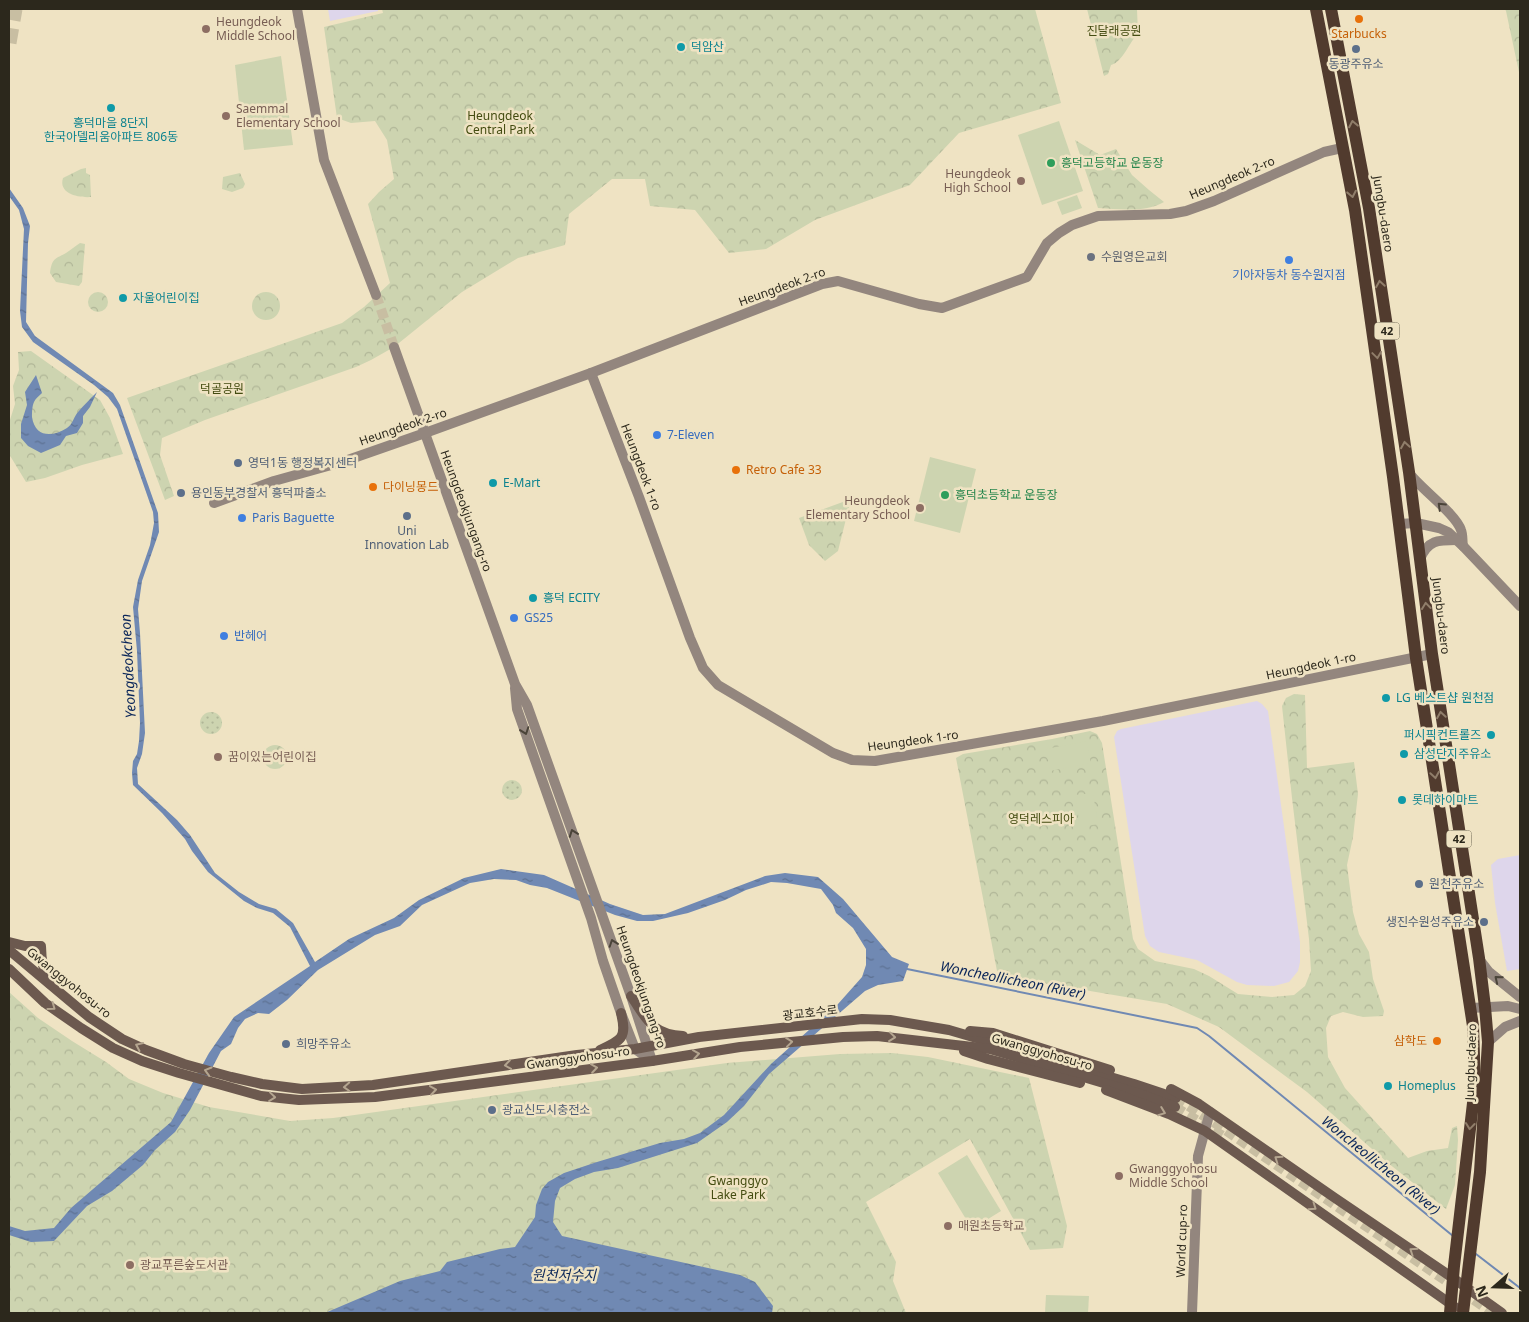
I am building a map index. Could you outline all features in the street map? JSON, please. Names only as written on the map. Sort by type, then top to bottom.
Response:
[{"type":"main road","name":"Jungbu-daero","points":[[1316,9],[1355,210],[1391,458],[1416,658],[1474,1026],[1474,1086],[1454,1272]]},
{"type":"main road","name":"Jungbu-daero","points":[[1331,9],[1369,208],[1409,472],[1432,654],[1485,1007],[1488,1042],[1480,1172],[1467,1283]]},
{"type":"main road","points":[[1323,45],[1338,42]]},
{"type":"main road","points":[[1391,458],[1396,473],[1409,472]]},
{"type":"main road","points":[[1459,932],[1464,936],[1474,976],[1481,975]]},
{"type":"main road","points":[[9,942],[25,946],[41,946],[41,959],[51,987]]},
{"type":"main road","name":"Gwanggyohosu-ro","points":[[9,950],[89,1017],[122,1039],[184,1064],[231,1078],[302,1089],[373,1085],[577,1055],[636,1049],[699,1037],[760,1032]]},
{"type":"main road","name":"Gwanggyohosu-ro","points":[[9,969],[45,1003],[112,1048],[179,1074],[261,1096],[299,1100],[375,1097],[740,1047],[843,1036],[877,1036],[990,1049],[1137,1093],[1176,1102],[1134,1084],[949,1030],[890,1020],[862,1019]]},
{"type":"main road","points":[[631,996],[646,1019],[658,1030],[671,1036],[699,1037]]},
{"type":"main road","points":[[591,1054],[618,1042],[625,1028],[622,1013]]},
{"type":"main road","name":"광교호수로","points":[[760,1032],[862,1019]]},
{"type":"main road","points":[[949,1030],[993,1032],[1177,1091],[1199,1104],[1335,1198],[1454,1272],[1502,1313]]},
{"type":"main road","points":[[945,1044],[988,1059],[1108,1091],[1169,1114],[1205,1131],[1451,1309],[1463,1313]]},
{"type":"main road","name":"42","points":[[1451,1309],[1454,1272]]},
{"type":"main road","name":"42","points":[[1463,1313],[1467,1283]]},
{"type":"street","points":[[297,9],[324,160],[376,295]]},
{"type":"street","name":"Heungdeok 2-ro","points":[[214,503],[274,481],[342,462],[425,433],[591,373],[822,284],[838,281],[942,308],[1027,277],[1047,243],[1058,232],[1072,226],[1098,216],[1170,214],[1186,211],[1214,201],[1324,152],[1342,148]]},
{"type":"street","name":"Heungdeokjungang-ro","points":[[394,347],[515,684],[527,705],[606,923],[652,1060]]},
{"type":"street","name":"Heungdeok 1-ro","points":[[591,373],[639,497],[690,638],[703,668],[718,685],[833,753],[852,760],[875,761],[1103,721],[1432,654]]},
{"type":"street","points":[[1409,472],[1453,517],[1461,529],[1460,543]]},
{"type":"street","points":[[1399,524],[1416,523],[1448,532],[1520,606]]},
{"type":"street","points":[[1420,559],[1427,546],[1432,543],[1443,540],[1460,543]]},
{"type":"street","name":"Heungdeokjungang-ro","points":[[515,684],[518,709],[592,918],[603,961],[636,1049],[652,1060]]},
{"type":"street","points":[[1479,958],[1490,972],[1520,997]]},
{"type":"street","points":[[1471,1008],[1508,1006],[1520,1009]]},
{"type":"street","points":[[1488,1042],[1505,1027],[1520,1021]]},
{"type":"street","name":"World cup-ro","points":[[1192,1313],[1198,1156],[1210,1112]]},
{"type":"shaded area","points":[[328,9],[378,9],[378,11],[330,21]]},
{"type":"shaded area","points":[[1257,701],[1268,711],[1300,942],[1298,971],[1289,982],[1274,986],[1247,985],[1237,982],[1197,960],[1159,952],[1150,946],[1145,936],[1114,737],[1117,731],[1121,729]]},
{"type":"shaded area","points":[[1520,855],[1520,969],[1507,971],[1495,903],[1491,865],[1498,859]]},
{"type":"green space","name":"Heungdeok Central Park","points":[[382,9],[1035,9],[1061,103],[959,133],[910,185],[815,220],[766,249],[729,253],[695,210],[650,206],[645,179],[612,179],[569,214],[565,245],[518,258],[462,292],[394,347],[356,367],[205,420],[162,438],[160,455],[174,496],[165,500],[127,398],[342,323],[364,307],[390,283],[368,204],[394,179],[387,140],[375,121],[351,123],[337,118],[324,27],[383,13]]},
{"type":"green space","name":"진달래공원","points":[[1087,9],[1137,9],[1138,34],[1119,60],[1111,65],[1108,74],[1104,76]]},
{"type":"green space","points":[[1505,9],[1520,9],[1520,77],[1506,11]]},
{"type":"green space","points":[[281,56],[293,145],[244,150],[235,65]]},
{"type":"green space","name":"흥덕고등학교 운동장","points":[[1059,121],[1083,191],[1042,205],[1018,135]]},
{"type":"green space","points":[[1075,140],[1100,155],[1116,149],[1132,175],[1164,202],[1149,208],[1140,209],[1098,208]]},
{"type":"green space","points":[[86,168],[86,173],[90,175],[91,197],[76,196],[66,191],[62,183],[63,178]]},
{"type":"green space","points":[[240,173],[245,184],[243,188],[232,192],[222,189],[223,177]]},
{"type":"green space","points":[[1077,195],[1082,208],[1062,215],[1057,202]]},
{"type":"green space","points":[[80,243],[85,244],[82,282],[79,286],[56,282],[50,273],[53,262]]},
{"type":"green space","points":[[98,292],[105,295],[108,302],[105,309],[98,312],[91,309],[88,302],[91,295]]},
{"type":"green space","points":[[266,292],[276,296],[280,306],[276,316],[266,320],[256,316],[252,306],[256,296]]},
{"type":"green space","points":[[31,351],[100,400],[110,418],[123,454],[26,482],[9,454],[9,423],[15,404],[13,386],[19,370],[18,352]]},
{"type":"green space","name":"흥덕초등학교 운동장","points":[[930,457],[976,469],[960,533],[914,521]]},
{"type":"green space","points":[[851,499],[838,551],[825,561],[809,545],[799,518]]},
{"type":"green space","name":"영덕레스피아","points":[[1294,694],[1305,695],[1307,768],[1354,762],[1358,794],[1353,837],[1347,865],[1353,912],[1359,934],[1369,952],[1373,979],[1384,1011],[1383,1016],[1363,1017],[1343,1012],[1331,1016],[1326,1028],[1328,1057],[1345,1088],[1408,1158],[1427,1151],[1448,1148],[1452,1128],[1457,1126],[1455,1185],[1446,1209],[1388,1163],[1307,1092],[1219,1027],[1167,1004],[1007,977],[997,971],[956,758],[963,754],[1090,731],[1097,734],[1102,743],[1133,939],[1138,949],[1155,961],[1194,969],[1238,994],[1272,997],[1294,995],[1305,986],[1311,971],[1309,939],[1282,706],[1286,698]]},
{"type":"green space","points":[[211,712],[219,715],[222,723],[219,731],[211,734],[203,731],[200,723],[203,715]]},
{"type":"green space","points":[[1086,741],[1091,763],[1050,771],[1046,749]]},
{"type":"green space","points":[[275,745],[283,749],[287,757],[283,765],[275,769],[267,765],[263,757],[267,749]]},
{"type":"green space","points":[[508,780],[516,780],[522,786],[522,794],[516,800],[508,800],[502,794],[502,786]]},
{"type":"green space","points":[[1093,793],[1098,824],[1080,827],[1075,795]]},
{"type":"green space","name":"Gwanggyo Lake Park","points":[[9,992],[38,1018],[129,1079],[163,1093],[209,1107],[290,1121],[333,1118],[727,1063],[840,1054],[892,1053],[928,1057],[1029,1078],[1067,1226],[1063,1248],[1030,1250],[970,1139],[866,1202],[896,1262],[893,1281],[906,1313],[9,1313]]},
{"type":"green space","points":[[967,1155],[1001,1211],[972,1229],[938,1173]]},
{"type":"green space","points":[[1046,1295],[1089,1296],[1088,1313],[1045,1313]]},
{"type":"water","name":"원천저수지","points":[[9,188],[23,208],[30,226],[26,322],[35,336],[113,393],[120,405],[158,513],[159,532],[142,581],[138,609],[145,733],[142,754],[137,768],[138,784],[177,820],[190,835],[215,873],[239,892],[259,904],[276,909],[293,923],[315,962],[349,939],[394,918],[419,900],[464,878],[501,869],[544,875],[610,904],[643,915],[665,914],[765,876],[785,873],[818,877],[843,899],[892,957],[909,964],[903,981],[878,985],[865,991],[769,1074],[744,1106],[727,1122],[697,1143],[618,1168],[594,1172],[575,1179],[560,1188],[555,1201],[553,1222],[562,1236],[740,1275],[755,1282],[773,1306],[772,1313],[325,1313],[400,1281],[440,1271],[447,1262],[515,1247],[535,1217],[536,1205],[542,1189],[548,1182],[564,1173],[597,1162],[700,1133],[724,1115],[771,1064],[838,1004],[862,977],[866,965],[866,949],[853,928],[836,913],[833,905],[821,889],[787,883],[771,882],[688,913],[653,921],[637,921],[615,915],[547,888],[516,880],[494,879],[470,883],[422,905],[400,926],[375,935],[318,970],[287,1000],[269,1014],[258,1013],[245,1019],[238,1028],[231,1044],[221,1051],[190,1110],[175,1132],[155,1150],[143,1165],[112,1191],[87,1206],[54,1241],[31,1242],[9,1235],[9,1226],[25,1231],[54,1228],[71,1208],[171,1122],[209,1053],[234,1017],[310,966],[290,927],[273,913],[244,901],[208,872],[185,839],[133,785],[133,761],[137,754],[140,723],[133,607],[138,580],[150,545],[154,523],[153,512],[117,409],[108,397],[94,385],[33,342],[22,327],[20,311],[24,229],[19,210],[9,196]]},
{"type":"water","points":[[36,375],[42,393],[34,402],[32,417],[37,429],[45,434],[56,433],[67,428],[78,412],[97,392],[90,407],[83,416],[83,423],[77,433],[66,436],[60,445],[41,453],[28,446],[21,438],[21,424],[27,405],[25,392]]},
{"type":"waterway","name":"Woncheollicheon (River)","points":[[907,969],[1197,1028],[1453,1236]]},
{"type":"waterway","name":"Woncheollicheon (River)","points":[[1476,1254],[1520,1288]]},
{"type":"tunnel","points":[[9,43],[15,9]]},
{"type":"tunnel","points":[[376,295],[394,347]]},
{"type":"tunnel","points":[[1176,1098],[1493,1313]]},
{"type":"tunnel","points":[[1175,1107],[1223,1136]]},
{"type":"place","name":"Starbucks","points":[[1359,19]]},
{"type":"place","name":"Heungdeok Middle School","points":[[206,29]]},
{"type":"place","name":"덕암산","points":[[681,47]]},
{"type":"place","name":"동광주유소","points":[[1356,49]]},
{"type":"place","name":"흥덕마을 8단지 한국아델리움아파트 806동","points":[[111,108]]},
{"type":"place","name":"Saemmal Elementary School","points":[[226,116]]},
{"type":"place","name":"흥덕고등학교 운동장","points":[[1051,163]]},
{"type":"place","name":"Heungdeok High School","points":[[1021,181]]},
{"type":"place","name":"수원영은교회","points":[[1091,257]]},
{"type":"place","name":"기아자동차 동수원지점","points":[[1289,260]]},
{"type":"place","name":"자울어린이집","points":[[123,298]]},
{"type":"place","name":"7-Eleven","points":[[657,435]]},
{"type":"place","name":"영덕1동 행정복지센터","points":[[238,463]]},
{"type":"place","name":"Retro Cafe 33","points":[[736,470]]},
{"type":"place","name":"E-Mart","points":[[493,483]]},
{"type":"place","name":"다이닝몽드","points":[[373,487]]},
{"type":"place","name":"용인동부경찰서 흥덕파출소","points":[[181,493]]},
{"type":"place","name":"흥덕초등학교 운동장","points":[[945,495]]},
{"type":"place","name":"Heungdeok Elementary School","points":[[920,508]]},
{"type":"place","name":"Uni Innovation Lab","points":[[407,516]]},
{"type":"place","name":"Paris Baguette","points":[[242,518]]},
{"type":"place","name":"흥덕 ECITY","points":[[533,598]]},
{"type":"place","name":"GS25","points":[[514,618]]},
{"type":"place","name":"반헤어","points":[[224,636]]},
{"type":"place","name":"LG 베스트샵 원천점","points":[[1386,698]]},
{"type":"place","name":"퍼시픽컨트롤즈","points":[[1491,735]]},
{"type":"place","name":"삼성단지주유소","points":[[1404,754]]},
{"type":"place","name":"꿈이있는어린이집","points":[[218,757]]},
{"type":"place","name":"롯데하이마트","points":[[1402,800]]},
{"type":"place","name":"원천주유소","points":[[1419,884]]},
{"type":"place","name":"생진수원성주유소","points":[[1484,922]]},
{"type":"place","name":"삼학도","points":[[1437,1041]]},
{"type":"place","name":"희망주유소","points":[[286,1044]]},
{"type":"place","name":"Homeplus","points":[[1388,1086]]},
{"type":"place","name":"광교신도시충전소","points":[[492,1110]]},
{"type":"place","name":"Gwanggyohosu Middle School","points":[[1119,1176]]},
{"type":"place","name":"매원초등학교","points":[[948,1226]]},
{"type":"place","name":"광교푸른숲도서관","points":[[130,1265]]},
{"type":"park label","name":"덕골공원","points":[[222,389]]},
{"type":"water label","name":"Yeongdeokcheon","points":[[128,666]]}]
